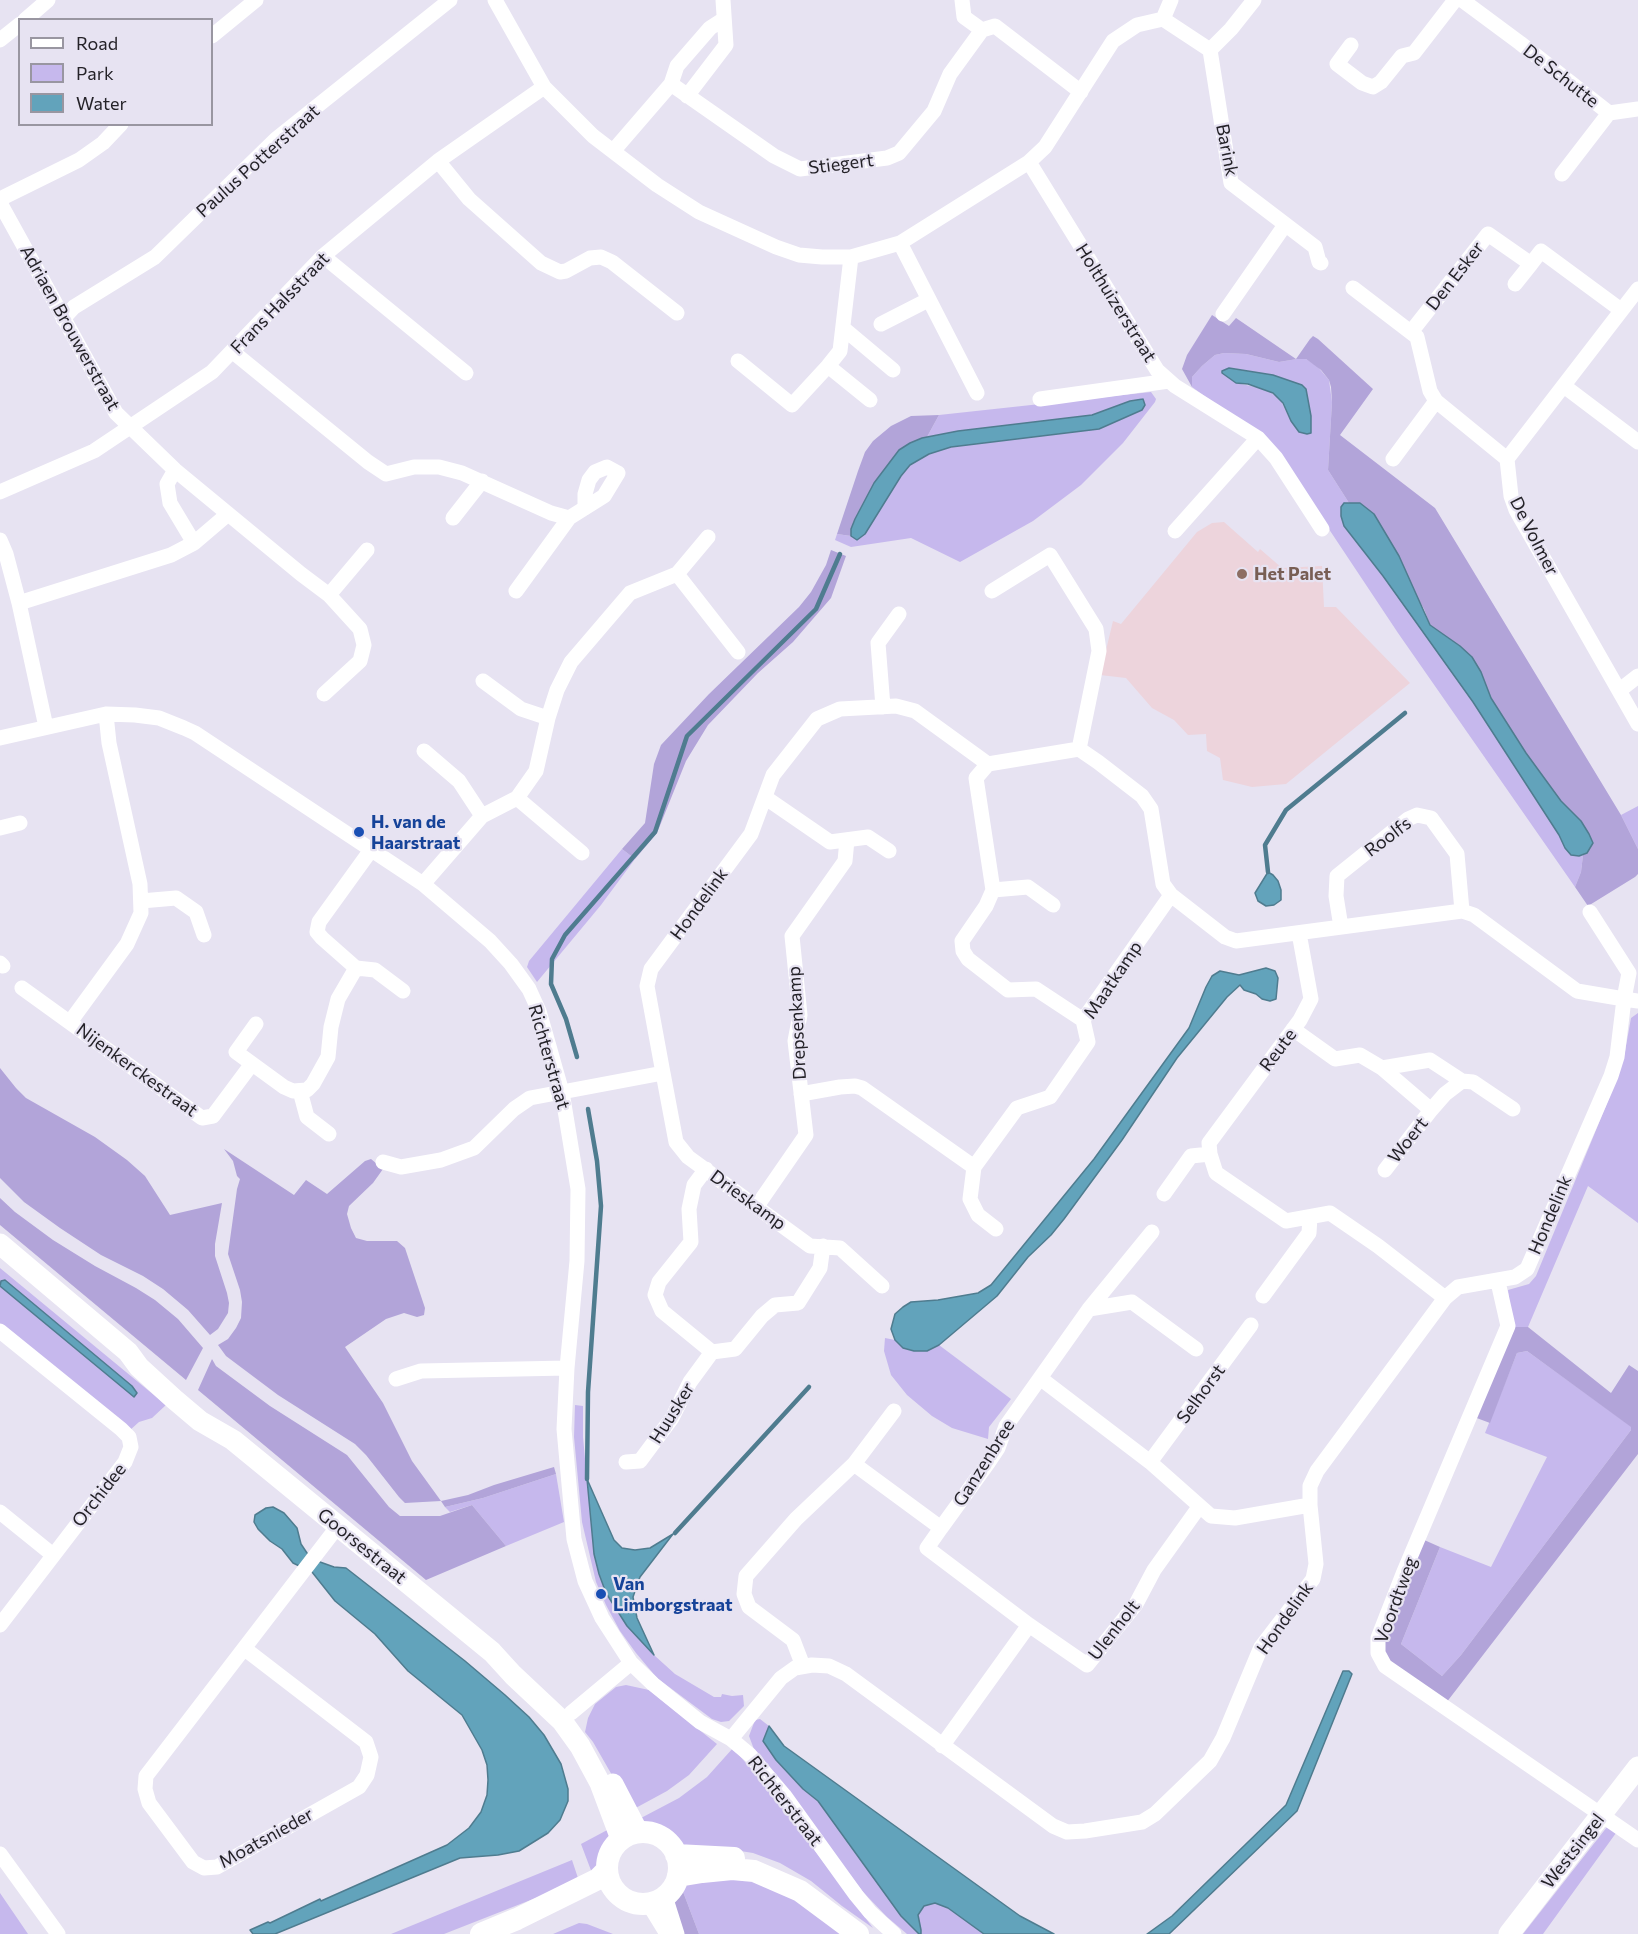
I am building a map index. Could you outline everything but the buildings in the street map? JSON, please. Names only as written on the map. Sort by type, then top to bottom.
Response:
[{"type":"main road","name":"Goorsestraat","points":[[0,1244],[128,1352],[139,1355],[158,1368],[218,1421],[233,1440],[492,1652],[513,1675],[567,1717],[580,1746],[630,1836]]},
{"type":"main road","name":"Westsingel","points":[[1509,1934],[1638,1767]]},
{"type":"main road","points":[[650,1833],[661,1837],[671,1845],[677,1866],[674,1885],[657,1900],[635,1903],[627,1900],[611,1880],[609,1856],[613,1848],[630,1836],[650,1833]]},
{"type":"main road","points":[[677,1866],[702,1872],[732,1869],[754,1870],[800,1891],[858,1934]]},
{"type":"main road","points":[[481,1934],[598,1879],[611,1880]]},
{"type":"street","points":[[27,18],[48,0]]},
{"type":"street","points":[[213,35],[256,0]]},
{"type":"street","name":"Paulus Potterstraat","points":[[63,319],[74,307],[155,257],[276,140],[450,0]]},
{"type":"street","points":[[495,0],[544,87],[593,136],[699,212],[776,247],[799,255],[822,257],[851,257],[900,243],[1029,162],[1045,147],[1113,41],[1137,25],[1163,19],[1210,51],[1231,30],[1254,0]]},
{"type":"street","points":[[687,96],[726,45],[723,0]]},
{"type":"street","points":[[962,0],[964,17],[982,30],[995,26],[1081,92]]},
{"type":"street","points":[[1163,19],[1171,0]]},
{"type":"street","points":[[1351,45],[1337,64],[1362,83],[1372,87],[1381,82],[1402,56],[1414,53],[1455,0]]},
{"type":"street","name":"De Schutte","points":[[1462,0],[1609,113]]},
{"type":"street","points":[[614,150],[671,84],[677,66],[710,28],[724,19]]},
{"type":"street","points":[[0,40],[18,26]]},
{"type":"street","name":"Stiegert","points":[[671,84],[774,156],[800,169],[887,158],[899,153],[934,111],[950,74],[982,30]]},
{"type":"street","name":"Barink","points":[[1210,51],[1231,183],[1315,247],[1318,261],[1321,263]]},
{"type":"street","name":"Frans Halsstraat","points":[[0,492],[94,451],[212,372],[323,256],[438,161],[544,87]]},
{"type":"street","name":"De Schutte","points":[[1562,174],[1609,113],[1638,109]]},
{"type":"street","points":[[0,203],[4,197],[79,160],[103,143],[119,126]]},
{"type":"street","points":[[438,161],[469,200],[541,263],[560,272],[590,258],[601,257],[612,262],[677,314]]},
{"type":"street","name":"Holthuizerstraat","points":[[1029,162],[1157,370],[1175,386],[1258,438],[1276,458],[1322,529]]},
{"type":"street","name":"Adriaen Brouwerstraat","points":[[0,203],[116,413],[175,470],[329,595],[360,629],[364,645],[360,661],[324,694]]},
{"type":"street","points":[[1223,314],[1285,225]]},
{"type":"street","name":"Den Esker","points":[[1411,332],[1488,234],[1531,264]]},
{"type":"street","points":[[900,243],[977,393]]},
{"type":"street","points":[[1515,284],[1541,251],[1622,310]]},
{"type":"street","points":[[323,256],[466,373]]},
{"type":"street","points":[[738,361],[792,405],[840,351],[851,257]]},
{"type":"street","points":[[1353,288],[1417,337],[1430,391],[1436,401],[1507,459],[1638,289]]},
{"type":"street","points":[[881,324],[928,300]]},
{"type":"street","points":[[843,328],[893,370]]},
{"type":"street","points":[[233,352],[368,462],[386,474],[414,467],[439,467],[462,473],[551,513],[569,518]]},
{"type":"street","points":[[828,366],[870,400]]},
{"type":"street","points":[[1040,399],[1169,381]]},
{"type":"street","points":[[1564,386],[1638,442]]},
{"type":"street","points":[[1393,459],[1436,401]]},
{"type":"street","points":[[1175,531],[1258,438]]},
{"type":"street","name":"De Volmer","points":[[1507,459],[1511,496],[1516,510],[1638,724]]},
{"type":"street","points":[[175,470],[167,484],[170,503],[194,543]]},
{"type":"street","points":[[453,518],[482,481]]},
{"type":"street","points":[[516,591],[569,518],[585,508]]},
{"type":"street","points":[[19,603],[171,555],[194,543],[228,514]]},
{"type":"street","points":[[423,884],[482,816],[518,798],[536,771],[548,718],[557,690],[571,662],[630,592],[677,574],[708,537]]},
{"type":"street","points":[[0,540],[19,603],[46,727]]},
{"type":"street","points":[[329,595],[368,550]]},
{"type":"street","points":[[992,591],[1050,555],[1096,629],[1099,651],[1079,749]]},
{"type":"street","points":[[677,574],[738,652]]},
{"type":"street","points":[[883,707],[878,643],[899,614]]},
{"type":"street","points":[[1620,690],[1638,676]]},
{"type":"street","points":[[483,681],[521,709],[548,718]]},
{"type":"street","name":"Hondelink","points":[[663,1073],[647,986],[651,969],[751,834],[773,775],[817,719],[840,709],[896,706],[915,711],[988,764]]},
{"type":"street","name":"Richterstraat","points":[[0,738],[106,714],[159,718],[195,733],[423,884],[490,941],[511,964],[529,989],[539,1011],[562,1092],[578,1189],[577,1261],[564,1430],[574,1539],[585,1581],[602,1618],[631,1663],[700,1722],[731,1739],[750,1755],[770,1777],[856,1895],[870,1912],[894,1934]]},
{"type":"street","name":"Nijenkerckestraat","points":[[70,1022],[127,944],[141,913],[140,884],[109,744],[106,714]]},
{"type":"street","points":[[1083,1020],[1036,989],[1008,990],[968,959],[963,951],[962,941],[986,906],[993,890],[976,778],[988,764],[1079,749],[1098,762],[1142,796],[1151,809],[1163,884],[1171,895],[1225,937],[1236,941],[1462,911],[1474,915],[1577,991],[1631,1000]]},
{"type":"street","points":[[424,751],[459,781],[482,816]]},
{"type":"street","points":[[518,798],[582,853]]},
{"type":"street","points":[[766,798],[830,842],[868,837],[889,851]]},
{"type":"street","name":"Roolfs","points":[[1341,927],[1336,896],[1336,876],[1408,819],[1417,815],[1431,818],[1457,854],[1462,911]]},
{"type":"street","points":[[0,828],[20,823]]},
{"type":"street","name":"Drepsenkamp","points":[[757,1206],[806,1135],[795,1041],[800,1015],[792,936],[844,861],[847,840]]},
{"type":"street","points":[[371,850],[319,922],[317,932],[356,968],[375,970],[403,991]]},
{"type":"street","points":[[993,890],[1028,887],[1053,905]]},
{"type":"street","name":"Maatkamp","points":[[996,1229],[978,1215],[970,1199],[974,1167],[1017,1108],[1050,1097],[1088,1042],[1083,1020],[1171,895]]},
{"type":"street","points":[[141,902],[176,898],[196,912],[204,935]]},
{"type":"street","name":"Hondelink","points":[[803,1666],[829,1666],[846,1674],[1053,1826],[1067,1832],[1142,1822],[1155,1814],[1210,1761],[1223,1738],[1261,1647],[1313,1579],[1317,1564],[1310,1486],[1317,1471],[1445,1298],[1458,1287],[1515,1277],[1527,1269],[1611,1076],[1631,1000],[1629,973],[1590,912]]},
{"type":"street","name":"Reute","points":[[1210,1154],[1209,1143],[1300,1020],[1311,999],[1299,933]]},
{"type":"street","points":[[256,1024],[236,1052],[284,1087],[293,1091],[307,1090],[313,1084],[328,1057],[331,1027],[338,999],[356,968]]},
{"type":"street","name":"Nijenkerckestraat","points":[[22,988],[202,1118],[213,1116],[251,1065]]},
{"type":"street","name":"Woert","points":[[1293,1029],[1335,1059],[1360,1055],[1382,1068],[1431,1110]]},
{"type":"street","points":[[1382,1068],[1430,1060],[1462,1081],[1473,1082],[1513,1109]]},
{"type":"street","points":[[383,1162],[400,1167],[441,1160],[474,1148],[514,1109],[530,1098],[663,1073]]},
{"type":"street","name":"Drieskamp","points":[[663,1073],[676,1142],[688,1157],[810,1246],[840,1248],[882,1286]]},
{"type":"street","name":"Woert","points":[[1385,1170],[1431,1110],[1462,1081]]},
{"type":"street","points":[[801,1094],[840,1087],[862,1088],[974,1167]]},
{"type":"street","points":[[300,1091],[307,1117],[329,1134]]},
{"type":"street","points":[[1164,1194],[1191,1156],[1210,1154],[1216,1173],[1286,1221],[1329,1213],[1378,1246],[1445,1298]]},
{"type":"street","points":[[706,1169],[694,1185],[689,1209],[691,1242],[660,1282],[655,1295],[662,1311],[712,1352],[735,1349],[762,1316],[775,1305],[798,1303],[820,1268],[823,1246]]},
{"type":"street","points":[[1263,1296],[1309,1233],[1310,1217]]},
{"type":"street","name":"Ganzenbree","points":[[941,1528],[998,1448],[1006,1426],[1089,1309],[1152,1232]]},
{"type":"street","name":"Voordtweg","points":[[1498,1281],[1508,1326],[1403,1574],[1378,1638],[1378,1653],[1385,1666],[1638,1840]]},
{"type":"street","points":[[1089,1309],[1132,1302],[1196,1349]]},
{"type":"street","name":"Selhorst","points":[[1150,1462],[1251,1325]]},
{"type":"street","name":"Orchidee","points":[[0,1331],[129,1437],[131,1447],[125,1462],[0,1625]]},
{"type":"street","name":"Huusker","points":[[626,1462],[640,1461],[672,1418],[690,1382],[712,1352]]},
{"type":"street","points":[[396,1379],[421,1371],[567,1368]]},
{"type":"street","points":[[1040,1378],[1150,1462],[1210,1516],[1235,1518],[1310,1505]]},
{"type":"street","points":[[731,1739],[781,1678],[795,1668],[803,1666],[793,1640],[749,1607],[744,1594],[746,1576],[796,1519],[854,1464],[894,1411]]},
{"type":"street","points":[[854,1464],[941,1528]]},
{"type":"street","name":"Ulenholt","points":[[941,1528],[927,1548],[1029,1625],[1087,1665],[1137,1604],[1154,1570],[1199,1507]]},
{"type":"street","points":[[0,1512],[53,1555]]},
{"type":"street","name":"Moatsnieder","points":[[245,1649],[366,1742],[371,1757],[367,1775],[359,1787],[217,1867],[204,1868],[194,1862],[149,1803],[145,1789],[146,1776],[338,1526]]},
{"type":"street","points":[[942,1746],[1029,1625]]},
{"type":"street","points":[[567,1717],[631,1663]]},
{"type":"street","points":[[0,1854],[58,1934]]},
{"type":"street","points":[[657,1900],[667,1934]]},
{"type":"street","points":[[657,1900],[677,1934]]},
{"type":"shaded area","points":[[1212,315],[1229,326],[1236,318],[1296,359],[1313,336],[1373,389],[1340,435],[1435,508],[1621,815],[1638,849],[1638,874],[1635,877],[1588,906],[1575,887],[1581,872],[1583,855],[1587,853],[1581,821],[1561,801],[1526,753],[1491,698],[1481,672],[1460,646],[1430,625],[1424,609],[1360,503],[1349,503],[1328,470],[1331,387],[1329,380],[1321,370],[1306,359],[1279,362],[1246,354],[1224,353],[1215,355],[1202,366],[1192,377],[1192,387],[1182,369],[1187,355]]},
{"type":"shaded area","points":[[939,415],[927,437],[922,438],[890,462],[874,483],[855,519],[851,536],[837,534],[865,452],[873,441],[891,426],[911,416]]},
{"type":"shaded area","points":[[1224,522],[1258,552],[1260,549],[1282,568],[1322,566],[1324,607],[1336,607],[1410,683],[1286,784],[1252,787],[1223,780],[1220,758],[1207,751],[1206,734],[1188,735],[1174,720],[1152,708],[1126,678],[1100,675],[1113,621],[1121,624],[1197,532],[1212,523]]},
{"type":"shaded area","points":[[831,550],[846,556],[831,598],[793,642],[758,673],[708,725],[686,761],[657,833],[635,859],[622,849],[645,823],[654,764],[661,745],[709,694],[799,607],[811,592],[826,565]]},
{"type":"shaded area","points":[[0,1068],[26,1098],[95,1137],[127,1160],[145,1176],[170,1215],[222,1203],[215,1256],[229,1303],[228,1313],[218,1329],[210,1335],[188,1310],[163,1289],[101,1255],[60,1228],[24,1202],[0,1178]]},
{"type":"shaded area","points":[[224,1149],[294,1195],[306,1180],[327,1194],[365,1161],[371,1159],[383,1169],[373,1183],[349,1206],[347,1214],[356,1238],[367,1241],[397,1241],[405,1248],[425,1308],[424,1315],[417,1317],[404,1313],[386,1319],[345,1347],[383,1403],[412,1461],[441,1501],[405,1503],[355,1444],[278,1395],[226,1356],[218,1345],[228,1339],[236,1328],[241,1318],[242,1302],[228,1254],[240,1179],[233,1161]]},
{"type":"shaded area","points":[[0,1198],[53,1240],[155,1300],[178,1319],[203,1348],[186,1380],[0,1225]]},
{"type":"shaded area","points":[[1512,1327],[1528,1327],[1611,1393],[1629,1365],[1638,1371],[1638,1454],[1446,1703],[1383,1657],[1385,1625],[1422,1539],[1440,1547],[1401,1644],[1442,1676],[1461,1655],[1631,1430],[1631,1427],[1527,1351],[1517,1353],[1490,1423],[1474,1417]]},
{"type":"shaded area","points":[[212,1359],[216,1366],[270,1406],[347,1455],[389,1507],[400,1516],[440,1516],[472,1505],[506,1546],[426,1580],[198,1390]]},
{"type":"shaded area","points":[[554,1467],[556,1474],[483,1498],[445,1507],[441,1501],[468,1495]]},
{"type":"shaded area","points":[[682,1889],[699,1934],[683,1934],[674,1912],[675,1896]]},
{"type":"green space","points":[[1246,354],[1279,362],[1306,359],[1317,366],[1329,380],[1332,402],[1328,470],[1349,503],[1344,503],[1383,576],[1473,702],[1559,835],[1565,848],[1579,856],[1583,855],[1581,872],[1575,887],[1398,633],[1273,445],[1192,387],[1192,377],[1215,355]],"holes":[[[1230,368],[1273,375],[1302,385],[1306,389],[1311,416],[1291,421],[1280,399],[1266,389],[1236,383],[1222,371]]]},
{"type":"green space","points":[[1151,392],[1156,399],[1155,402],[1123,443],[1081,485],[1033,521],[960,562],[911,538],[851,547],[835,540],[837,534],[853,538],[910,465],[929,454],[951,447],[1099,429],[1130,401],[1092,415],[958,431],[927,437],[939,415]]},
{"type":"green space","points":[[1638,806],[1638,849],[1621,815]]},
{"type":"green space","points":[[622,849],[635,859],[601,905],[537,982],[527,967],[529,961]]},
{"type":"green space","points":[[1638,1013],[1638,1223],[1588,1186],[1528,1327],[1512,1327],[1508,1290],[1529,1284],[1536,1276],[1617,1079],[1624,1057],[1631,1018]]},
{"type":"green space","points":[[0,1268],[166,1405],[152,1418],[139,1422],[129,1431],[0,1325]]},
{"type":"green space","points":[[885,1338],[895,1340],[903,1348],[927,1351],[939,1345],[1011,1399],[989,1427],[988,1439],[952,1428],[932,1416],[907,1395],[891,1375],[884,1351]]},
{"type":"green space","points":[[1527,1351],[1632,1427],[1461,1655],[1442,1676],[1401,1644],[1440,1547],[1491,1567],[1547,1457],[1485,1433],[1517,1353]]},
{"type":"green space","points":[[575,1405],[583,1406],[583,1437],[594,1554],[606,1593],[627,1626],[675,1674],[714,1697],[721,1697],[722,1694],[743,1695],[744,1706],[729,1721],[721,1722],[712,1719],[657,1678],[620,1631],[606,1605],[596,1582],[582,1522],[574,1437]]},
{"type":"green space","points":[[556,1474],[564,1522],[506,1546],[472,1505],[450,1512],[445,1507],[483,1498]]},
{"type":"green space","points":[[626,1685],[649,1690],[717,1744],[689,1775],[667,1791],[632,1810],[585,1732],[588,1718],[595,1704],[616,1687]]},
{"type":"green space","points":[[760,1719],[769,1726],[764,1741],[803,1789],[818,1801],[901,1916],[919,1934],[907,1934],[864,1893],[755,1752],[749,1736],[755,1720]]},
{"type":"green space","points":[[733,1748],[770,1791],[873,1928],[811,1881],[780,1863],[753,1853],[728,1849],[686,1848],[674,1837],[660,1830],[647,1829],[641,1818],[679,1798],[707,1777]]},
{"type":"green space","points":[[1607,1827],[1616,1833],[1543,1934],[1523,1934]]},
{"type":"green space","points":[[611,1828],[606,1852],[592,1873],[581,1844]]},
{"type":"green space","points":[[572,1860],[579,1881],[444,1934],[391,1934]]},
{"type":"green space","points":[[736,1874],[775,1884],[842,1934],[699,1934],[682,1889],[686,1885]]},
{"type":"green space","points":[[0,1893],[28,1934],[0,1934]]},
{"type":"green space","points":[[935,1903],[948,1908],[984,1934],[921,1934],[918,1915],[924,1906]]},
{"type":"green space","points":[[579,1923],[587,1924],[613,1934],[553,1934]]},
{"type":"water","points":[[1229,368],[1273,375],[1302,385],[1306,389],[1311,416],[1311,433],[1299,432],[1283,403],[1273,393],[1248,384],[1236,383],[1222,373]]},
{"type":"water","points":[[1143,399],[1145,405],[1142,410],[1099,429],[951,447],[929,454],[910,465],[901,476],[865,534],[857,540],[851,536],[855,519],[874,483],[899,450],[910,443],[922,438],[958,431],[1092,415],[1130,401]]},
{"type":"water","points":[[1344,503],[1360,503],[1374,514],[1399,556],[1430,625],[1472,657],[1481,672],[1491,698],[1526,753],[1561,801],[1581,821],[1593,843],[1587,853],[1579,856],[1571,855],[1565,848],[1559,835],[1473,702],[1383,576],[1344,526],[1341,507]]},
{"type":"water","points":[[1268,872],[1278,881],[1281,900],[1274,905],[1266,906],[1258,901],[1255,893]]},
{"type":"water","points":[[1266,968],[1275,971],[1278,978],[1276,999],[1270,1001],[1262,999],[1244,990],[1240,985],[1227,997],[1177,1058],[1122,1140],[1064,1219],[1028,1257],[997,1296],[939,1345],[927,1351],[903,1348],[895,1340],[891,1329],[895,1314],[911,1302],[978,1293],[991,1285],[1094,1159],[1189,1028],[1212,976],[1220,971],[1239,975]]},
{"type":"water","points":[[5,1280],[132,1386],[137,1393],[134,1397],[0,1286],[1,1281]]},
{"type":"water","points":[[587,1479],[614,1540],[622,1548],[635,1550],[650,1548],[673,1534],[640,1577],[633,1597],[637,1618],[654,1655],[627,1626],[606,1593],[594,1554]]},
{"type":"water","points":[[273,1507],[284,1513],[297,1528],[301,1544],[307,1553],[320,1562],[346,1568],[465,1661],[529,1717],[544,1735],[561,1764],[568,1789],[568,1801],[560,1820],[548,1833],[519,1851],[460,1858],[275,1934],[253,1934],[250,1930],[447,1845],[469,1828],[481,1812],[487,1795],[488,1780],[487,1765],[482,1750],[462,1715],[408,1671],[375,1634],[335,1601],[312,1572],[293,1563],[282,1549],[258,1529],[254,1522],[255,1515],[266,1508]]},
{"type":"water","points":[[1343,1671],[1349,1671],[1352,1674],[1297,1811],[1169,1934],[1147,1934],[1172,1916],[1286,1805]]},
{"type":"water","points":[[769,1726],[784,1746],[1020,1916],[1054,1934],[984,1934],[948,1908],[935,1903],[924,1906],[918,1915],[921,1930],[919,1934],[901,1916],[818,1801],[803,1789],[776,1760],[763,1741]]},
{"type":"waterway","points":[[577,1057],[566,1019],[551,984],[552,959],[565,935],[655,832],[687,736],[816,609],[840,554]]},
{"type":"waterway","points":[[1268,872],[1265,845],[1286,810],[1405,713]]},
{"type":"waterway","points":[[587,1479],[588,1392],[601,1206],[597,1161],[588,1109]]},
{"type":"waterway","points":[[675,1533],[809,1387]]},
{"type":"place","name":"Het Palet","points":[[1242,574]]},
{"type":"place","name":"H. van de Haarstraat","points":[[359,832]]},
{"type":"place","name":"Van Limborgstraat","points":[[601,1594]]}]
